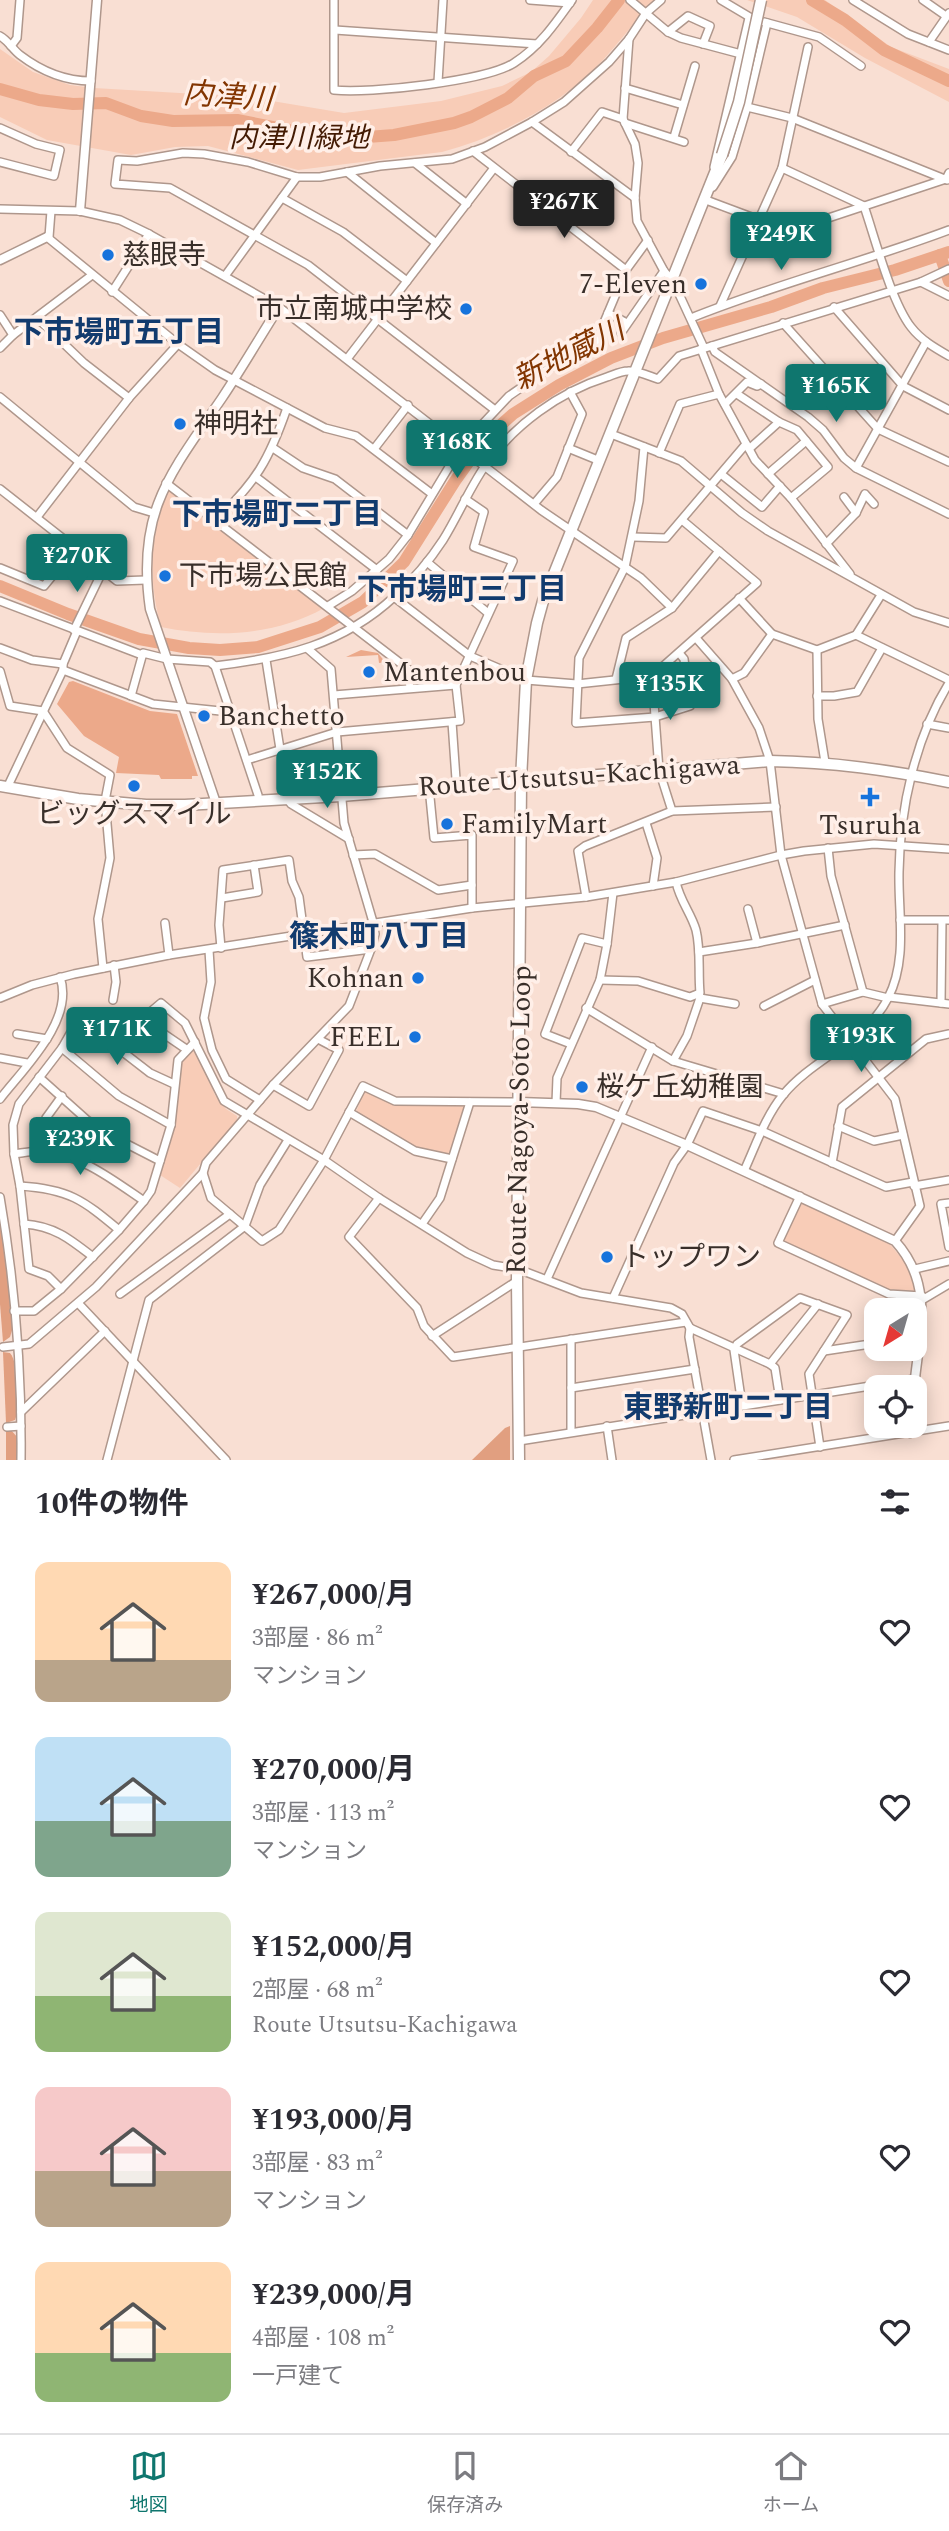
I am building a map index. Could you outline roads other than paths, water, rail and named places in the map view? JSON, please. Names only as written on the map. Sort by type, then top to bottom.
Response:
[{"type":"main road","name":"Route Nagoya-Soto Loop","points":[[519,1460],[517,1281],[521,780],[526,680],[543,601],[708,196],[738,102],[761,0]]},
{"type":"main road","name":"Route Utsutsu-Kachigawa","points":[[2,788],[50,796],[146,805],[216,803],[341,796],[771,761],[825,762],[949,782]]},
{"type":"street","points":[[11,46],[17,38],[20,0]]},
{"type":"street","points":[[80,211],[97,0]]},
{"type":"street","points":[[334,0],[334,90],[358,92],[438,82],[482,74],[512,64],[538,44],[570,2]]},
{"type":"street","points":[[438,82],[443,0]]},
{"type":"street","points":[[530,0],[570,2]]},
{"type":"street","points":[[630,0],[668,32],[741,54]]},
{"type":"street","points":[[495,410],[308,265],[170,188],[115,184],[118,160],[137,161],[183,153],[204,154],[248,162],[296,177],[452,159],[532,122],[589,82],[629,38],[644,12],[662,0]]},
{"type":"street","points":[[721,0],[749,18],[819,37],[861,66]]},
{"type":"street","points":[[923,0],[948,15],[929,42]]},
{"type":"street","points":[[857,1],[908,34],[949,50]]},
{"type":"street","points":[[668,32],[688,16],[710,26],[703,44]]},
{"type":"street","points":[[708,196],[749,18]]},
{"type":"street","points":[[708,196],[732,157],[747,107],[766,23]]},
{"type":"street","points":[[335,30],[538,44]]},
{"type":"street","points":[[0,36],[17,53],[39,68],[75,81],[91,83]]},
{"type":"street","points":[[629,38],[624,121],[635,144],[638,163],[635,198],[637,221],[664,271],[673,281],[692,320],[719,394],[747,447],[791,498],[853,579]]},
{"type":"street","points":[[720,306],[782,168],[808,47]]},
{"type":"street","points":[[674,137],[695,66]]},
{"type":"street","points":[[625,88],[683,105]]},
{"type":"street","points":[[747,107],[792,118],[948,177]]},
{"type":"street","points":[[571,152],[602,112],[684,142]]},
{"type":"street","points":[[532,122],[635,198]]},
{"type":"street","points":[[0,128],[36,144],[60,150],[54,176],[0,162]]},
{"type":"street","points":[[473,151],[626,270]]},
{"type":"street","points":[[415,163],[467,204]]},
{"type":"street","points":[[782,168],[864,206],[892,289],[910,326],[926,342],[949,356]]},
{"type":"street","points":[[347,359],[494,169]]},
{"type":"street","points":[[347,173],[436,243]]},
{"type":"street","points":[[225,276],[296,177]]},
{"type":"street","points":[[708,196],[758,220],[789,231],[948,177]]},
{"type":"street","points":[[282,198],[343,232],[407,281]]},
{"type":"street","points":[[0,209],[80,211],[120,220],[279,307],[534,504],[641,578],[672,608]]},
{"type":"street","points":[[48,237],[51,211]]},
{"type":"street","points":[[692,320],[720,306],[882,257],[949,230]]},
{"type":"street","points":[[112,292],[149,234]]},
{"type":"street","points":[[0,260],[48,237]]},
{"type":"street","points":[[48,237],[112,292],[215,370],[325,428],[356,436],[432,494]]},
{"type":"street","points":[[329,607],[377,570],[408,535],[463,448],[509,396],[551,367],[592,351],[626,270],[648,240]]},
{"type":"street","points":[[0,601],[142,655],[143,653],[210,663],[215,666],[266,660],[308,649],[352,626],[394,597],[427,562],[483,465],[524,423],[570,392],[628,371],[637,370],[658,379],[678,356],[921,282],[949,269]]},
{"type":"street","points":[[621,333],[664,271]]},
{"type":"street","points":[[0,348],[13,335],[92,275]]},
{"type":"street","points":[[921,282],[949,296]]},
{"type":"street","points":[[216,803],[150,609],[146,580],[148,536],[166,482],[279,307]]},
{"type":"street","points":[[834,307],[903,386],[949,410]]},
{"type":"street","points":[[608,313],[626,323]]},
{"type":"street","points":[[0,315],[13,335]]},
{"type":"street","points":[[37,318],[84,363],[129,398]]},
{"type":"street","points":[[783,323],[878,429],[949,462]]},
{"type":"street","points":[[856,468],[926,342]]},
{"type":"street","points":[[37,517],[129,398],[178,344]]},
{"type":"street","points":[[712,346],[715,352],[808,416],[856,468],[949,514]]},
{"type":"street","points":[[725,404],[747,382],[757,386],[761,384]]},
{"type":"street","points":[[534,504],[557,477],[582,414],[570,392]]},
{"type":"street","points":[[659,453],[680,404],[719,394]]},
{"type":"street","points":[[737,394],[779,422],[797,429],[828,467],[791,498]]},
{"type":"street","points":[[0,397],[134,507],[154,513]]},
{"type":"street","points":[[374,449],[408,405]]},
{"type":"street","points":[[216,520],[242,496],[256,477],[273,448],[287,408]]},
{"type":"street","points":[[633,537],[666,538],[710,485],[747,447],[779,422]]},
{"type":"street","points":[[611,434],[681,461],[742,513],[768,531],[914,612],[949,623]]},
{"type":"street","points":[[768,474],[806,442]]},
{"type":"street","points":[[644,447],[639,501],[625,567],[579,658],[576,723],[656,717],[690,706],[684,659],[679,653]]},
{"type":"street","points":[[273,448],[303,468],[335,478],[408,535]]},
{"type":"street","points":[[568,448],[600,461]]},
{"type":"street","points":[[721,474],[762,507],[780,486]]},
{"type":"street","points":[[256,477],[377,570]]},
{"type":"street","points":[[166,482],[408,669],[410,688]]},
{"type":"street","points":[[0,489],[117,581],[146,580]]},
{"type":"street","points":[[826,544],[856,513],[864,495],[874,504]]},
{"type":"street","points":[[844,497],[856,513]]},
{"type":"street","points":[[247,760],[337,732],[460,722],[456,685],[513,561],[474,547],[484,512],[465,499]]},
{"type":"street","points":[[394,597],[470,656],[526,680],[577,684],[652,676],[757,583],[682,520]]},
{"type":"street","points":[[0,568],[44,586],[75,548]]},
{"type":"street","points":[[616,679],[626,638],[672,608],[719,551]]},
{"type":"street","points":[[427,562],[488,614]]},
{"type":"street","points":[[2,788],[43,711],[103,570]]},
{"type":"street","points":[[739,598],[772,634],[817,650],[856,635],[881,595]]},
{"type":"street","points":[[732,679],[744,673],[772,634]]},
{"type":"street","points":[[744,1171],[762,1131],[784,1094],[878,1014],[889,997],[898,969],[900,846],[912,775],[917,748],[949,682],[856,635]]},
{"type":"street","points":[[696,638],[732,679],[759,728],[771,761],[780,855],[822,1004],[895,1099],[920,1206],[895,1241]]},
{"type":"street","points":[[0,648],[32,660],[63,667],[153,704],[230,712]]},
{"type":"street","points":[[817,696],[857,692],[881,648]]},
{"type":"street","points":[[3,1347],[29,1344],[96,1287],[203,1172],[206,1163],[260,1100],[349,1006],[375,933],[344,823],[331,669],[308,649]]},
{"type":"street","points":[[817,650],[817,696],[825,762]]},
{"type":"street","points":[[131,696],[142,655]]},
{"type":"street","points":[[266,660],[280,749]]},
{"type":"street","points":[[215,666],[258,795]]},
{"type":"street","points":[[0,671],[10,706],[43,711],[67,748],[110,775],[106,801],[110,858],[98,919],[103,968]]},
{"type":"street","points":[[652,676],[659,769],[672,811]]},
{"type":"street","points":[[334,695],[456,685]]},
{"type":"street","points":[[452,722],[456,779]]},
{"type":"street","points":[[927,724],[949,728]]},
{"type":"street","points":[[429,787],[433,838],[472,835],[472,908]]},
{"type":"street","points":[[287,799],[349,840]]},
{"type":"street","points":[[586,897],[578,850],[672,811],[776,807]]},
{"type":"street","points":[[646,823],[657,858],[653,886]]},
{"type":"street","points":[[0,998],[60,977],[169,954],[472,908],[586,897],[676,882],[780,855],[874,844],[949,849]]},
{"type":"street","points":[[828,848],[831,876],[863,992]]},
{"type":"street","points":[[353,855],[375,854],[438,890],[472,885]]},
{"type":"street","points":[[221,948],[219,925],[223,870],[289,860],[307,957],[371,949]]},
{"type":"street","points":[[222,898],[258,892],[254,864]]},
{"type":"street","points":[[673,1061],[687,1036],[699,996],[699,952],[695,928],[680,898],[676,882]]},
{"type":"street","points":[[556,1103],[557,1078],[600,980],[614,892]]},
{"type":"street","points":[[748,908],[757,943]]},
{"type":"street","points":[[822,1004],[863,992],[945,1003],[947,919],[900,920]]},
{"type":"street","points":[[165,923],[169,954]]},
{"type":"street","points":[[699,952],[845,925]]},
{"type":"street","points":[[571,1044],[545,1034],[582,939],[607,944]]},
{"type":"street","points":[[209,950],[211,982],[204,1018],[212,1050],[226,1079],[260,1100]]},
{"type":"street","points":[[113,999],[116,982],[114,965]]},
{"type":"street","points":[[0,1099],[57,1022],[63,986],[60,977]]},
{"type":"street","points":[[600,980],[638,981],[690,997],[699,996],[735,1004]]},
{"type":"street","points":[[764,1006],[815,980]]},
{"type":"street","points":[[116,1049],[142,1019],[161,1003],[185,1023],[224,1101],[324,1160],[422,1224],[493,1265],[518,1269],[580,1293],[671,1308],[682,1314],[688,1325],[712,1460]]},
{"type":"street","points":[[586,1008],[673,1061],[784,1094]]},
{"type":"street","points":[[61,1289],[48,1276],[29,1269],[20,1186],[13,1154],[13,1125],[19,1104],[62,1048],[79,1018],[150,1073],[174,1084]]},
{"type":"street","points":[[142,1019],[186,1049]]},
{"type":"street","points":[[17,1034],[47,1039]]},
{"type":"street","points":[[832,1163],[842,1107],[926,1039],[949,1034]]},
{"type":"street","points":[[273,1086],[309,1106],[339,1050],[318,1039]]},
{"type":"street","points":[[14,1311],[34,1311],[61,1289],[119,1230],[151,1191],[171,1125],[178,1060],[195,1042]]},
{"type":"street","points":[[547,1279],[652,1047]]},
{"type":"street","points":[[62,1048],[119,1096],[171,1125]]},
{"type":"street","points":[[0,1058],[27,1063]]},
{"type":"street","points":[[39,1077],[87,1120],[121,1142],[160,1161]]},
{"type":"street","points":[[203,1172],[211,1198],[262,1241],[279,1230],[324,1160],[363,1086],[395,1101],[556,1103],[596,1107],[687,1145],[895,1241],[915,1269],[922,1298]]},
{"type":"street","points":[[41,1151],[46,1118],[62,1096]]},
{"type":"street","points":[[422,1224],[440,1198],[470,1102]]},
{"type":"street","points":[[613,1297],[674,1163],[687,1145],[703,1111],[762,1131],[886,1187],[949,1180]]},
{"type":"street","points":[[349,1112],[415,1151],[452,1159]]},
{"type":"street","points":[[838,1126],[874,1141],[903,1135]]},
{"type":"street","points":[[107,1460],[149,1300],[245,1226],[260,1185],[288,1140]]},
{"type":"street","points":[[13,1154],[41,1151],[74,1159],[100,1170],[144,1201]]},
{"type":"street","points":[[20,1186],[50,1188],[86,1202],[119,1230]]},
{"type":"street","points":[[800,1196],[778,1243],[889,1294],[922,1298],[949,1284]]},
{"type":"street","points":[[0,1197],[17,1346],[21,1460]]},
{"type":"street","points":[[379,1198],[349,1237],[416,1308],[424,1326],[453,1357],[688,1325],[775,1368],[780,1400]]},
{"type":"street","points":[[949,1203],[941,1204],[949,1247]]},
{"type":"street","points":[[120,1294],[230,1214]]},
{"type":"street","points":[[24,1224],[42,1225],[69,1238],[93,1257]]},
{"type":"street","points":[[915,1269],[949,1261]]},
{"type":"street","points":[[432,1336],[517,1281]]},
{"type":"street","points":[[742,1405],[734,1350],[737,1344],[800,1298],[847,1315],[809,1374],[820,1447]]},
{"type":"street","points":[[78,1303],[226,1460]]},
{"type":"street","points":[[769,1364],[818,1304]]},
{"type":"street","points":[[21,1412],[105,1331]]},
{"type":"street","points":[[571,1339],[571,1431]]},
{"type":"street","points":[[824,1350],[864,1345]]},
{"type":"street","points":[[571,1388],[695,1369]]},
{"type":"street","points":[[519,1441],[742,1405],[864,1389]]},
{"type":"street","points":[[7,1427],[21,1426]]},
{"type":"street","points":[[607,1426],[612,1460]]},
{"type":"street","points":[[927,1428],[949,1426]]},
{"type":"street","points":[[734,1460],[868,1438]]},
{"type":"waterway","name":"内津川","points":[[0,89],[39,100],[73,104],[106,103],[141,116],[173,121],[237,120],[293,131],[319,131],[354,138],[394,135],[454,123],[508,98],[534,76],[566,61],[619,0]]},
{"type":"waterway","name":"内津川","points":[[812,0],[845,20],[884,50],[949,81]]},
{"type":"waterway","name":"新地蔵川","points":[[0,586],[139,639],[189,648],[220,650],[258,647],[320,627],[363,602],[404,562],[485,439],[513,414],[559,385],[611,358],[663,338],[949,252]]},
{"type":"waterway","name":"新地蔵川","points":[[940,255],[949,281]]},
{"type":"place","name":"慈眼寺","points":[[108,255]]},
{"type":"place","name":"7-Eleven","points":[[701,284]]},
{"type":"place","name":"市立南城中学校","points":[[466,309]]},
{"type":"place","name":"神明社","points":[[180,424]]},
{"type":"place","name":"下市場公民館","points":[[165,576]]},
{"type":"place","name":"Mantenbou","points":[[369,672]]},
{"type":"place","name":"Banchetto","points":[[204,716]]},
{"type":"place","name":"ビッグスマイル","points":[[134,786]]},
{"type":"place","name":"Tsuruha","points":[[870,797]]},
{"type":"place","name":"FamilyMart","points":[[447,824]]},
{"type":"place","name":"Kohnan","points":[[418,978]]},
{"type":"place","name":"FEEL","points":[[415,1037]]},
{"type":"place","name":"桜ケ丘幼稚園","points":[[582,1087]]},
{"type":"place","name":"トップワン","points":[[607,1257]]},
{"type":"district","name":"下市場町五丁目","points":[[119,333]]},
{"type":"district","name":"下市場町二丁目","points":[[277,515]]},
{"type":"district","name":"下市場町三丁目","points":[[462,590]]},
{"type":"district","name":"篠木町八丁目","points":[[379,937]]},
{"type":"district","name":"東野新町二丁目","points":[[728,1408]]},
{"type":"park label","name":"内津川緑地","points":[[299,138]]}]
